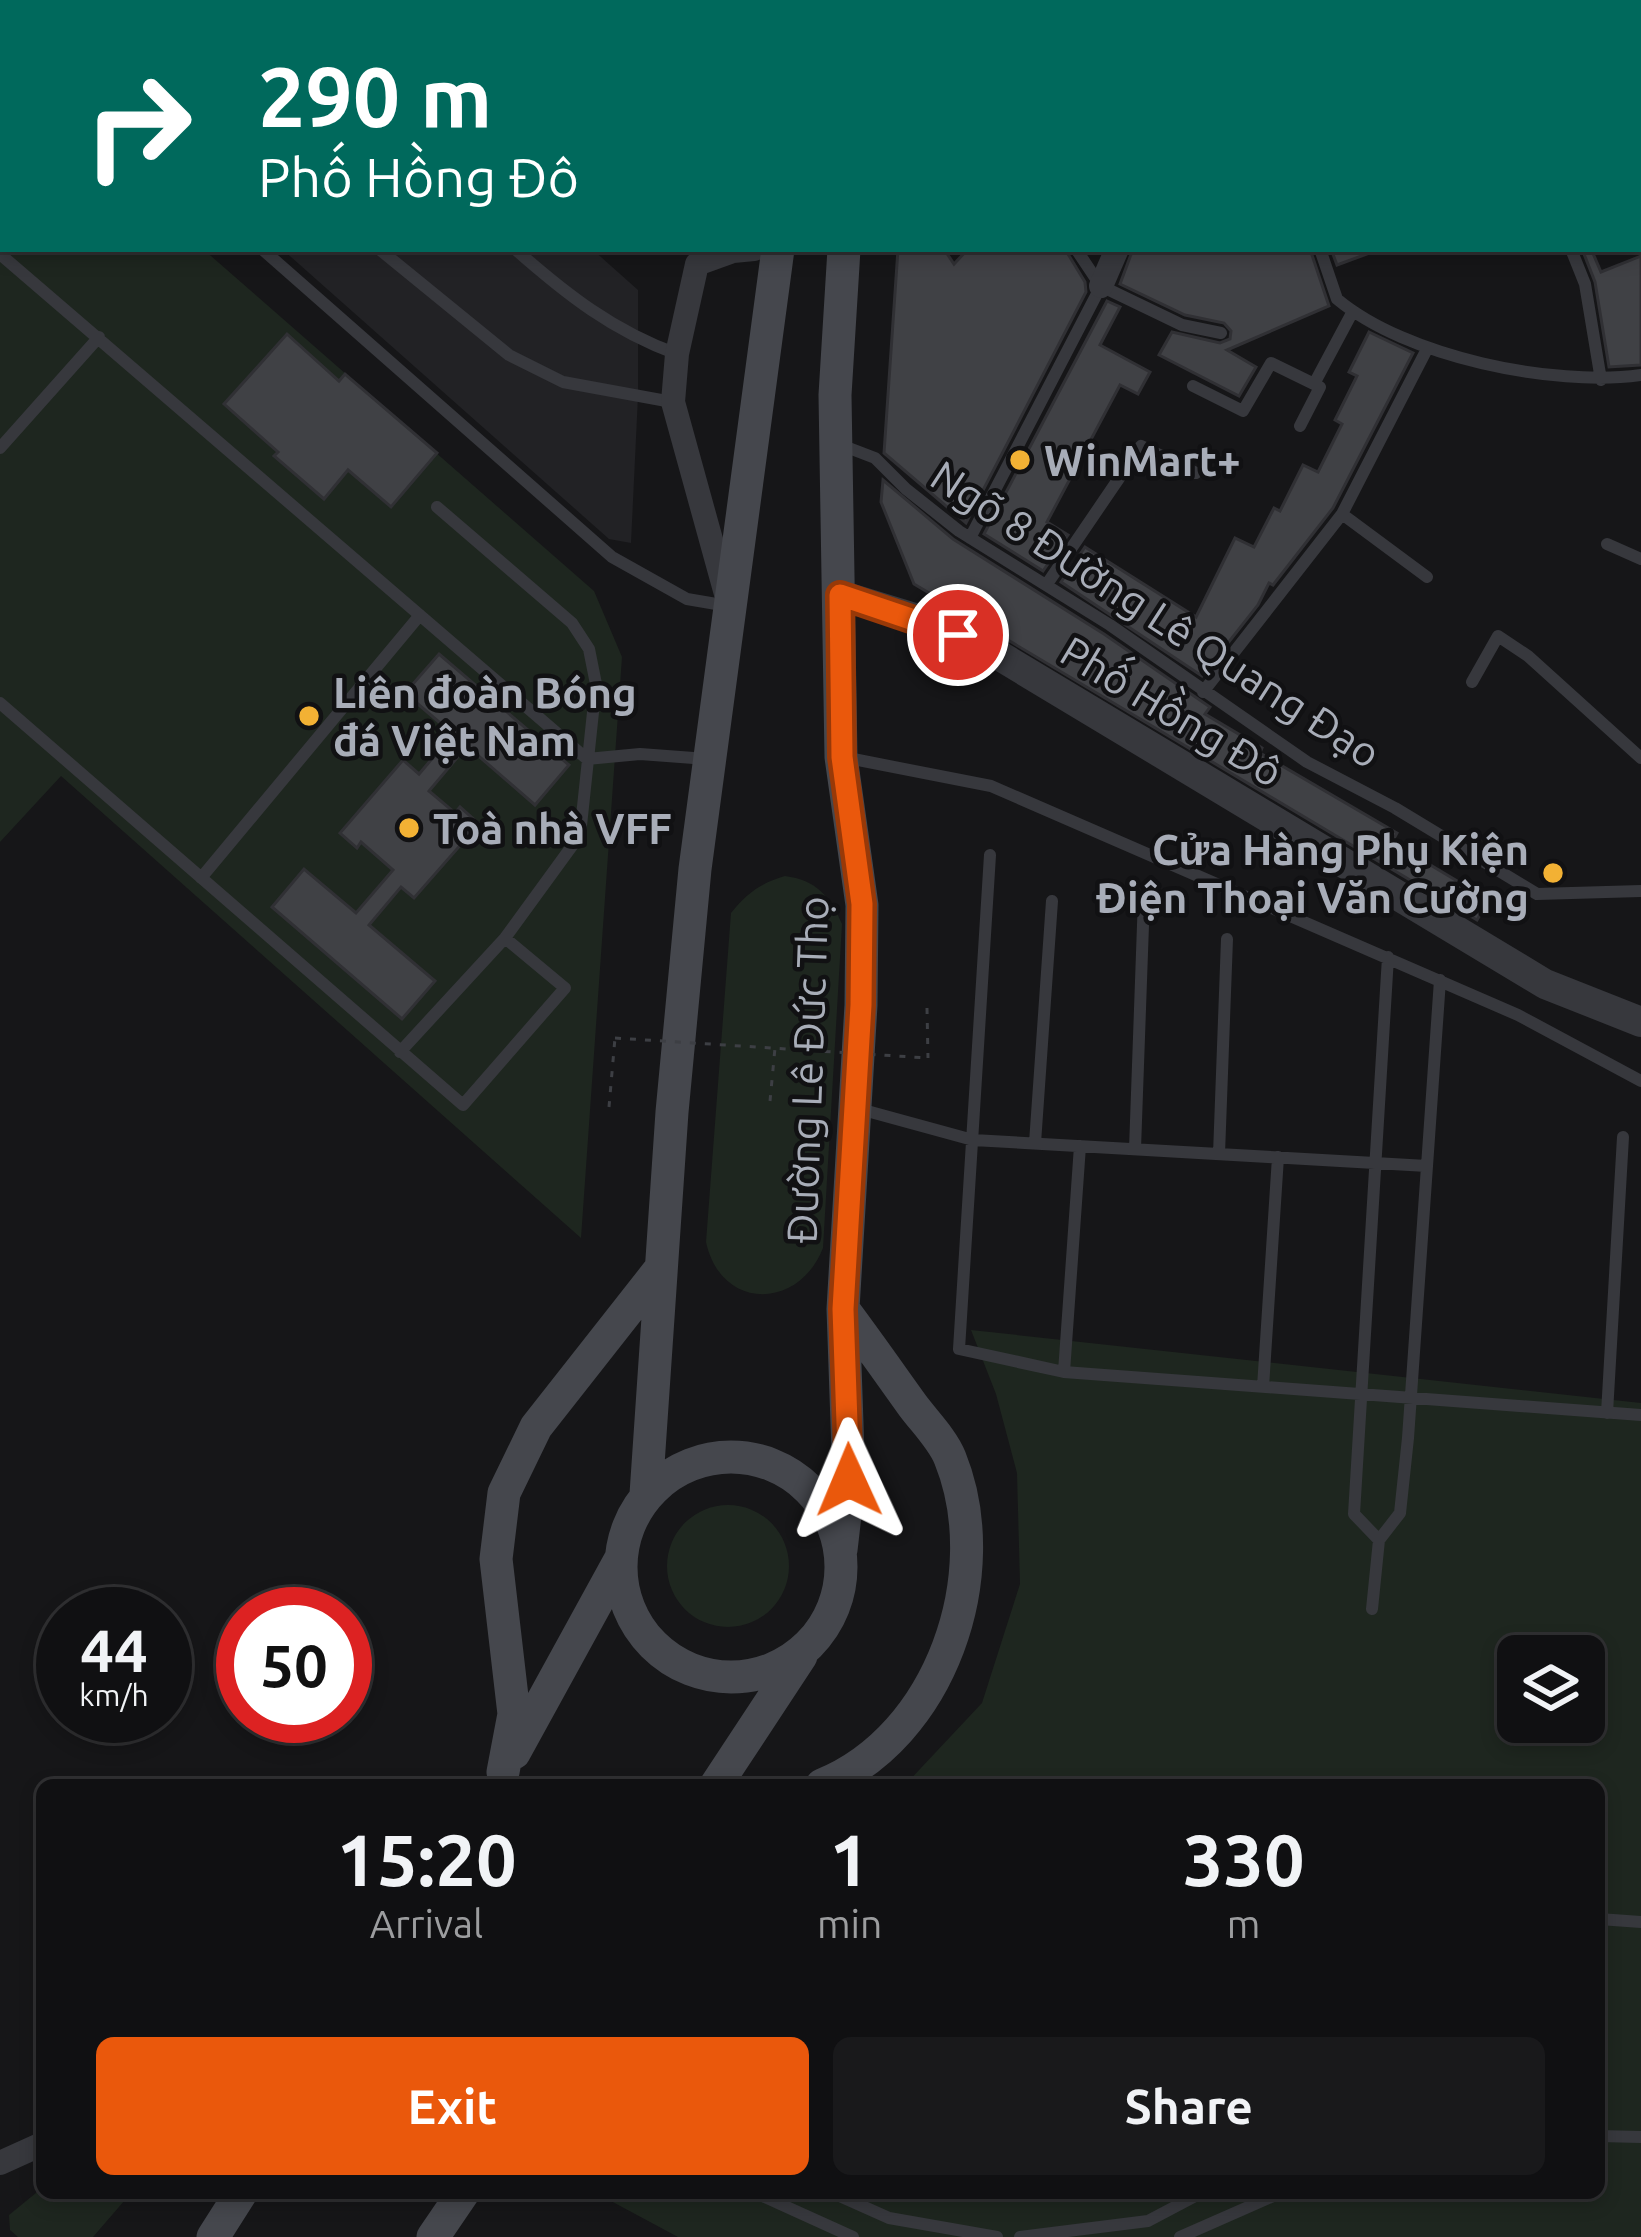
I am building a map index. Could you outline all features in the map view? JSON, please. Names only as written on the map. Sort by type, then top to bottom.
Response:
[{"type":"main road","points":[[646,1495],[661,1268],[708,759],[763,389],[778,252]]},
{"type":"main road","name":"Đường Lê Đức Thọ","points":[[841,1550],[849,1480],[843,1309],[862,904],[842,757],[836,395],[844,252]]},
{"type":"main road","points":[[499,1779],[514,1714],[496,1559],[504,1493],[536,1426],[661,1268]]},
{"type":"main road","points":[[837,1779],[884,1749],[930,1688],[955,1629],[968,1566],[964,1504],[949,1454],[843,1309]]},
{"type":"main road","points":[[499,1779],[620,1560],[628,1525],[646,1495],[674,1472],[707,1458],[743,1456],[778,1466],[807,1487],[829,1516],[841,1550],[841,1586],[829,1620],[720,1779]]},
{"type":"main road","points":[[620,1560],[624,1597],[641,1631],[668,1658],[702,1673],[739,1677],[776,1669],[807,1648]]},
{"type":"main road","points":[[213,2237],[237,2199]]},
{"type":"main road","points":[[434,2237],[459,2199]]},
{"type":"street","points":[[725,252],[691,256],[674,402],[730,606]]},
{"type":"street","points":[[1101,286],[1116,252]]},
{"type":"street","name":"Phố Hồng Đô","points":[[840,595],[931,622],[985,647],[1545,983],[1641,1022]]},
{"type":"street","points":[[0,2163],[36,2147]]},
{"type":"lane","points":[[265,252],[612,557],[687,599],[730,606]]},
{"type":"lane","points":[[383,252],[509,355],[563,382],[674,402]]},
{"type":"lane","points":[[518,252],[575,302],[639,340],[677,354]]},
{"type":"lane","points":[[1078,252],[1101,286],[1182,325],[1221,333]]},
{"type":"lane","points":[[1321,252],[1334,293],[1353,311],[1427,349],[1544,374],[1600,380],[1641,375]]},
{"type":"lane","points":[[1572,252],[1585,284],[1600,380]]},
{"type":"lane","points":[[0,254],[587,759],[640,754],[708,759]]},
{"type":"lane","points":[[970,538],[1101,286]]},
{"type":"lane","points":[[1314,384],[1353,311]]},
{"type":"lane","points":[[0,448],[99,337]]},
{"type":"lane","points":[[1203,692],[1342,514],[1427,349]]},
{"type":"lane","points":[[1236,425],[1270,363],[1320,387],[1300,426]]},
{"type":"lane","points":[[1193,386],[1243,411]]},
{"type":"lane","name":"Ngõ 8 Đường Lê Quang Đạo","points":[[838,443],[875,458],[906,489],[970,538],[1047,584],[1307,763],[1395,808],[1537,894],[1641,891]]},
{"type":"lane","points":[[1047,584],[1141,446],[1196,473]]},
{"type":"lane","points":[[400,1052],[505,938],[580,836],[596,684],[590,649],[572,623],[437,507]]},
{"type":"lane","points":[[1342,514],[1427,577]]},
{"type":"lane","points":[[1607,544],[1641,559]]},
{"type":"lane","points":[[201,878],[420,615]]},
{"type":"lane","points":[[1472,682],[1498,636],[1528,656],[1641,758]]},
{"type":"lane","points":[[0,703],[463,1105],[565,988],[505,938]]},
{"type":"lane","points":[[842,757],[991,786],[1518,1015],[1641,1081]]},
{"type":"lane","points":[[990,855],[959,1349],[1064,1372],[1641,1415]]},
{"type":"lane","points":[[1135,1149],[1144,897]]},
{"type":"lane","points":[[1035,1143],[1052,901]]},
{"type":"lane","points":[[1219,1154],[1227,939]]},
{"type":"lane","points":[[1379,1540],[1354,1514],[1388,957]]},
{"type":"lane","points":[[1372,1609],[1379,1540],[1400,1513],[1412,1399],[1439,980]]},
{"type":"lane","points":[[854,1108],[973,1140],[1427,1166]]},
{"type":"lane","points":[[1607,1413],[1623,1137]]},
{"type":"lane","points":[[1064,1372],[1080,1146]]},
{"type":"lane","points":[[1263,1388],[1278,1157]]},
{"type":"lane","points":[[1605,1919],[1641,1922]]},
{"type":"lane","points":[[1605,2136],[1641,2137]]},
{"type":"lane","points":[[769,2199],[853,2237]]},
{"type":"lane","points":[[846,2199],[889,2218],[997,2237]]},
{"type":"lane","points":[[1020,2237],[1148,2221],[1190,2199]]},
{"type":"lane","points":[[1180,2237],[1266,2199]]},
{"type":"path","points":[[609,1107],[615,1038],[928,1058],[927,1008]]},
{"type":"path","points":[[770,1101],[776,1048]]},
{"type":"shaded area","name":"Liên đoàn Bóng đá Việt Nam","points":[[0,252],[206,252],[594,591],[622,657],[581,1238],[61,776],[0,842]]},
{"type":"shaded area","points":[[285,252],[595,252],[638,290],[631,543],[609,539]]},
{"type":"shaded area","points":[[785,876],[821,891],[842,924],[823,1248],[797,1283],[761,1294],[743,1291],[727,1281],[714,1265],[706,1242],[731,913],[755,890]]},
{"type":"shaded area","points":[[971,1330],[1641,1403],[1641,2237],[678,2237],[607,2199],[1605,2199],[1605,1779],[911,1779],[982,1703],[1020,1584],[1017,1473],[996,1394]]},
{"type":"shaded area","points":[[728,1505],[751,1509],[771,1523],[785,1543],[789,1566],[785,1589],[771,1609],[751,1623],[728,1627],[705,1623],[685,1609],[671,1589],[667,1566],[671,1543],[685,1523],[705,1509]]},
{"type":"shaded area","points":[[36,2193],[36,2199],[126,2199],[93,2237],[18,2237],[10,2230],[9,2215]]},
{"type":"building","points":[[898,252],[946,252],[954,264],[965,252],[1067,252],[1086,292],[966,523],[884,453]]},
{"type":"building","points":[[1132,252],[1311,252],[1329,306],[1227,350],[1256,367],[1239,396],[1159,355],[1172,332],[1220,343],[1230,339],[1231,331],[1224,323],[1185,315],[1120,284]]},
{"type":"building","points":[[1332,252],[1372,252],[1337,265]]},
{"type":"building","points":[[1592,252],[1601,272],[1641,256],[1641,365],[1609,367],[1595,282],[1584,254]]},
{"type":"building","points":[[1107,301],[1120,307],[1100,345],[1150,372],[1138,394],[1120,385],[1047,522],[1068,535],[1043,571],[984,534]]},
{"type":"building","points":[[1369,332],[1413,353],[1333,508],[1273,585],[1269,583],[1258,605],[1202,676],[1061,582],[1085,547],[1196,617],[1235,538],[1254,547],[1274,508],[1280,511],[1303,465],[1318,472],[1342,424],[1335,420],[1357,376],[1349,372]]},
{"type":"building","points":[[287,334],[339,381],[345,374],[437,453],[391,507],[348,470],[324,499],[224,404]]},
{"type":"building","points":[[883,480],[953,539],[1210,707],[1205,714],[1262,748],[1260,753],[1397,833],[1392,842],[1489,900],[1477,920],[914,584],[881,502]]},
{"type":"building","points":[[439,654],[569,765],[535,805],[467,746],[429,791],[455,813],[460,807],[479,824],[414,898],[401,887],[369,925],[435,981],[402,1019],[272,907],[304,869],[356,913],[393,870],[361,842],[357,848],[340,833],[403,760],[419,774],[453,734],[405,693]]},
{"type":"place","name":"WinMart+","points":[[1020,460]]},
{"type":"place","name":"Liên đoàn Bóng đá Việt Nam","points":[[309,716]]},
{"type":"place","name":"Toà nhà VFF","points":[[409,828]]},
{"type":"place","name":"Cửa Hàng Phụ Kiện Điện Thoại Văn Cường","points":[[1553,873]]},
{"type":"route","points":[[849,1480],[843,1309],[861,1005],[862,904],[842,757],[840,595],[931,622],[958,635]]}]
